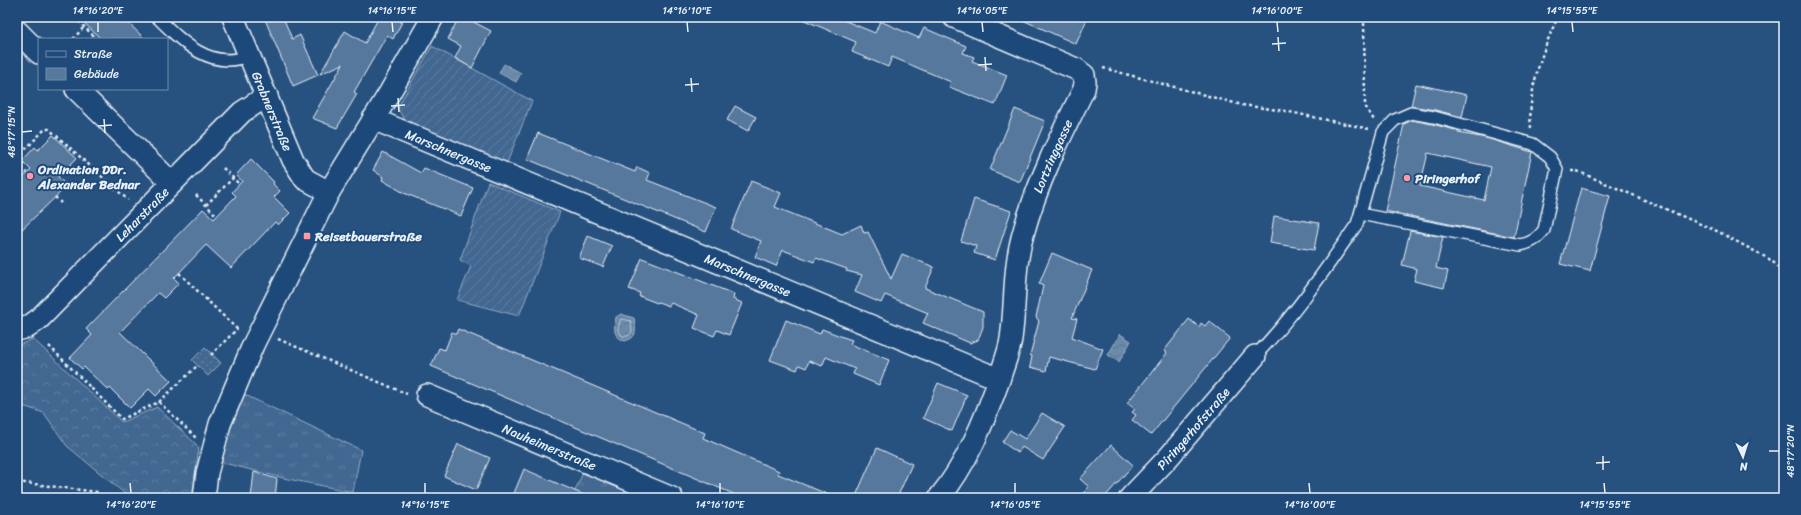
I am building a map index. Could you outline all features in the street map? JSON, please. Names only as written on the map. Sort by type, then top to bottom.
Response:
[{"type":"street","name":"Grabnerstraße","points":[[233,17],[297,166],[305,179],[329,192]]},
{"type":"street","points":[[204,498],[207,473],[220,424],[253,345],[329,192],[433,17]]},
{"type":"street","points":[[954,17],[1068,66],[1084,75]]},
{"type":"street","points":[[17,31],[38,52]]},
{"type":"street","name":"Lortzinggasse","points":[[999,379],[1009,351],[1011,339],[1015,277],[1023,235],[1048,162],[1084,90],[1084,75]]},
{"type":"street","points":[[77,90],[172,183]]},
{"type":"street","name":"Leharstraße","points":[[17,330],[28,326],[39,319],[242,112],[267,96]]},
{"type":"street","name":"Marschnergasse","points":[[373,119],[999,379]]},
{"type":"street","name":"Piringerhofstraße","points":[[1130,498],[1167,459],[1255,356]]},
{"type":"street","points":[[939,498],[958,470],[975,438],[999,379]]},
{"type":"street","name":"Nauheimerstraße","points":[[420,396],[672,498]]},
{"type":"lane","points":[[157,17],[186,44],[215,58],[229,61],[250,55]]},
{"type":"lane","points":[[1255,356],[1309,294],[1357,224],[1383,132],[1396,120],[1410,113],[1434,117],[1533,144],[1550,157],[1557,169],[1544,230],[1538,238],[1529,243],[1520,245],[1360,214]]},
{"type":"path","points":[[74,17],[95,38]]},
{"type":"path","points":[[1364,17],[1365,106],[1383,132]]},
{"type":"path","points":[[1533,144],[1530,118],[1533,88],[1549,35],[1558,17]]},
{"type":"path","points":[[74,38],[84,27]]},
{"type":"path","points":[[1084,75],[1097,66],[1242,105],[1285,111],[1383,132]]},
{"type":"path","points":[[17,158],[45,129],[49,129],[129,202]]},
{"type":"path","points":[[17,164],[27,173]]},
{"type":"path","points":[[223,168],[239,184]]},
{"type":"path","points":[[1557,169],[1577,171],[1719,232],[1769,259],[1784,271]]},
{"type":"path","points":[[206,205],[233,178]]},
{"type":"path","points":[[196,195],[217,216]]},
{"type":"path","points":[[56,197],[61,203]]},
{"type":"path","points":[[179,273],[237,329],[211,355]]},
{"type":"path","points":[[276,338],[420,396]]},
{"type":"path","points":[[48,346],[122,419],[159,402],[198,365]]},
{"type":"path","points":[[159,402],[190,433]]},
{"type":"path","points":[[17,482],[96,492],[102,498]]},
{"type":"green space","points":[[432,46],[532,101],[506,165],[407,123],[402,116],[398,109],[401,101]]},
{"type":"green space","points":[[488,182],[560,212],[519,316],[457,300],[471,266],[460,260]]},
{"type":"green space","points":[[33,339],[122,422],[157,407],[199,447],[192,498],[141,498],[124,493],[67,446],[44,413],[17,404],[17,346]]},
{"type":"green space","points":[[205,347],[221,363],[208,376],[192,360]]},
{"type":"green space","points":[[241,393],[361,450],[353,492],[283,478],[220,462],[224,444]]},
{"type":"green space","points":[[584,470],[652,498],[572,498]]},
{"type":"water","points":[[504,64],[521,73],[516,82],[499,73]]},
{"type":"water","points":[[621,314],[634,318],[635,322],[634,335],[629,340],[625,341],[618,337],[615,331],[616,317]]},
{"type":"water","points":[[1120,334],[1131,341],[1119,362],[1108,355]]},
{"type":"building","points":[[78,17],[122,17],[144,38],[100,38]]},
{"type":"building","points":[[264,17],[283,17],[292,39],[300,35],[318,75],[293,86]]},
{"type":"building","points":[[379,17],[402,17],[400,21],[402,22],[393,39],[387,35],[354,92],[357,94],[337,128],[312,118],[343,64],[320,74],[345,31],[365,43]]},
{"type":"building","points":[[459,17],[464,17],[491,31],[472,68],[455,58],[461,46],[448,39]]},
{"type":"building","points":[[797,17],[836,17],[875,33],[880,21],[919,38],[924,28],[966,46],[963,53],[974,57],[972,61],[1007,75],[995,105],[949,87],[951,82],[892,57],[888,67],[852,52],[856,42]]},
{"type":"building","points":[[1016,17],[1088,17],[1076,44]]},
{"type":"building","points":[[1416,84],[1467,95],[1462,117],[1411,106]]},
{"type":"building","points":[[735,106],[756,117],[748,131],[727,120]]},
{"type":"building","points":[[1015,109],[1045,121],[1020,182],[990,170]]},
{"type":"building","points":[[1412,120],[1432,124],[1459,131],[1458,133],[1486,138],[1532,152],[1514,237],[1385,211],[1404,124]],"holes":[[[1428,153],[1491,167],[1484,200],[1420,186]]]},
{"type":"building","points":[[538,133],[635,172],[637,167],[650,173],[647,180],[716,207],[706,232],[527,159]]},
{"type":"building","points":[[53,135],[77,158],[58,177],[67,186],[17,234],[17,183],[31,170],[22,161],[35,147],[38,150]]},
{"type":"building","points":[[383,152],[421,173],[424,168],[473,188],[461,216],[404,193],[382,180],[383,177],[373,170]]},
{"type":"building","points":[[251,159],[274,182],[273,184],[280,191],[274,197],[290,213],[278,225],[275,222],[231,268],[206,245],[174,278],[179,283],[164,298],[158,293],[120,332],[171,381],[156,396],[149,389],[130,408],[110,388],[108,390],[84,367],[82,369],[70,358],[92,335],[86,329],[203,209],[214,219],[236,196],[232,192],[242,181],[236,175]]},
{"type":"building","points":[[751,181],[781,193],[775,207],[842,234],[861,225],[864,233],[868,232],[891,279],[902,254],[934,267],[925,288],[983,312],[983,327],[978,340],[970,343],[923,323],[928,313],[885,295],[881,303],[855,292],[862,275],[846,271],[847,269],[816,258],[814,262],[783,250],[776,266],[755,257],[761,241],[731,229]]},
{"type":"building","points":[[1581,188],[1610,196],[1590,271],[1560,264]]},
{"type":"building","points":[[974,199],[1011,211],[995,260],[974,253],[976,246],[961,241]]},
{"type":"building","points":[[1274,216],[1319,223],[1314,250],[1270,243]]},
{"type":"building","points":[[1410,231],[1443,237],[1436,268],[1448,271],[1444,288],[1414,281],[1417,269],[1402,265]]},
{"type":"building","points":[[588,236],[612,246],[603,267],[579,258]]},
{"type":"building","points":[[1052,253],[1092,270],[1072,318],[1077,319],[1072,337],[1103,349],[1095,369],[1049,357],[1046,371],[1030,367],[1032,356],[1030,355],[1039,321],[1036,317],[1043,286],[1039,284]]},
{"type":"building","points":[[642,258],[734,294],[733,299],[742,303],[729,335],[717,330],[714,336],[694,328],[699,315],[671,303],[669,306],[658,302],[657,303],[639,296],[640,293],[629,289]]},
{"type":"building","points":[[1189,319],[1199,327],[1201,323],[1205,326],[1209,321],[1230,338],[1151,435],[1132,420],[1136,415],[1132,412],[1135,409],[1127,403],[1167,353],[1164,351]]},
{"type":"building","points":[[786,320],[820,334],[822,329],[852,340],[850,344],[889,360],[879,385],[853,374],[855,369],[826,357],[822,366],[809,361],[806,368],[799,365],[797,370],[770,360]]},
{"type":"building","points":[[458,329],[705,433],[703,438],[779,471],[778,474],[837,498],[743,498],[431,366],[439,348],[445,350],[452,332],[456,334]]},
{"type":"building","points":[[938,383],[967,395],[952,431],[923,418]]},
{"type":"building","points":[[1042,413],[1065,427],[1043,460],[1022,447],[1018,453],[1002,442],[1010,430],[1025,439]]},
{"type":"building","points":[[458,444],[490,458],[476,490],[444,476]]},
{"type":"building","points":[[1111,445],[1133,465],[1104,498],[1078,498],[1089,487],[1080,479]]},
{"type":"building","points":[[877,448],[912,464],[897,498],[855,498]]},
{"type":"building","points":[[524,469],[591,498],[512,498]]},
{"type":"building","points":[[254,472],[277,479],[275,498],[251,498]]},
{"type":"place","name":"Ordination DDr. Alexander Bednar","points":[[30,176]]},
{"type":"place","name":"Piringerhof","points":[[1407,178]]},
{"type":"place","name":"Reisetbauerstraße","points":[[307,236]]}]
